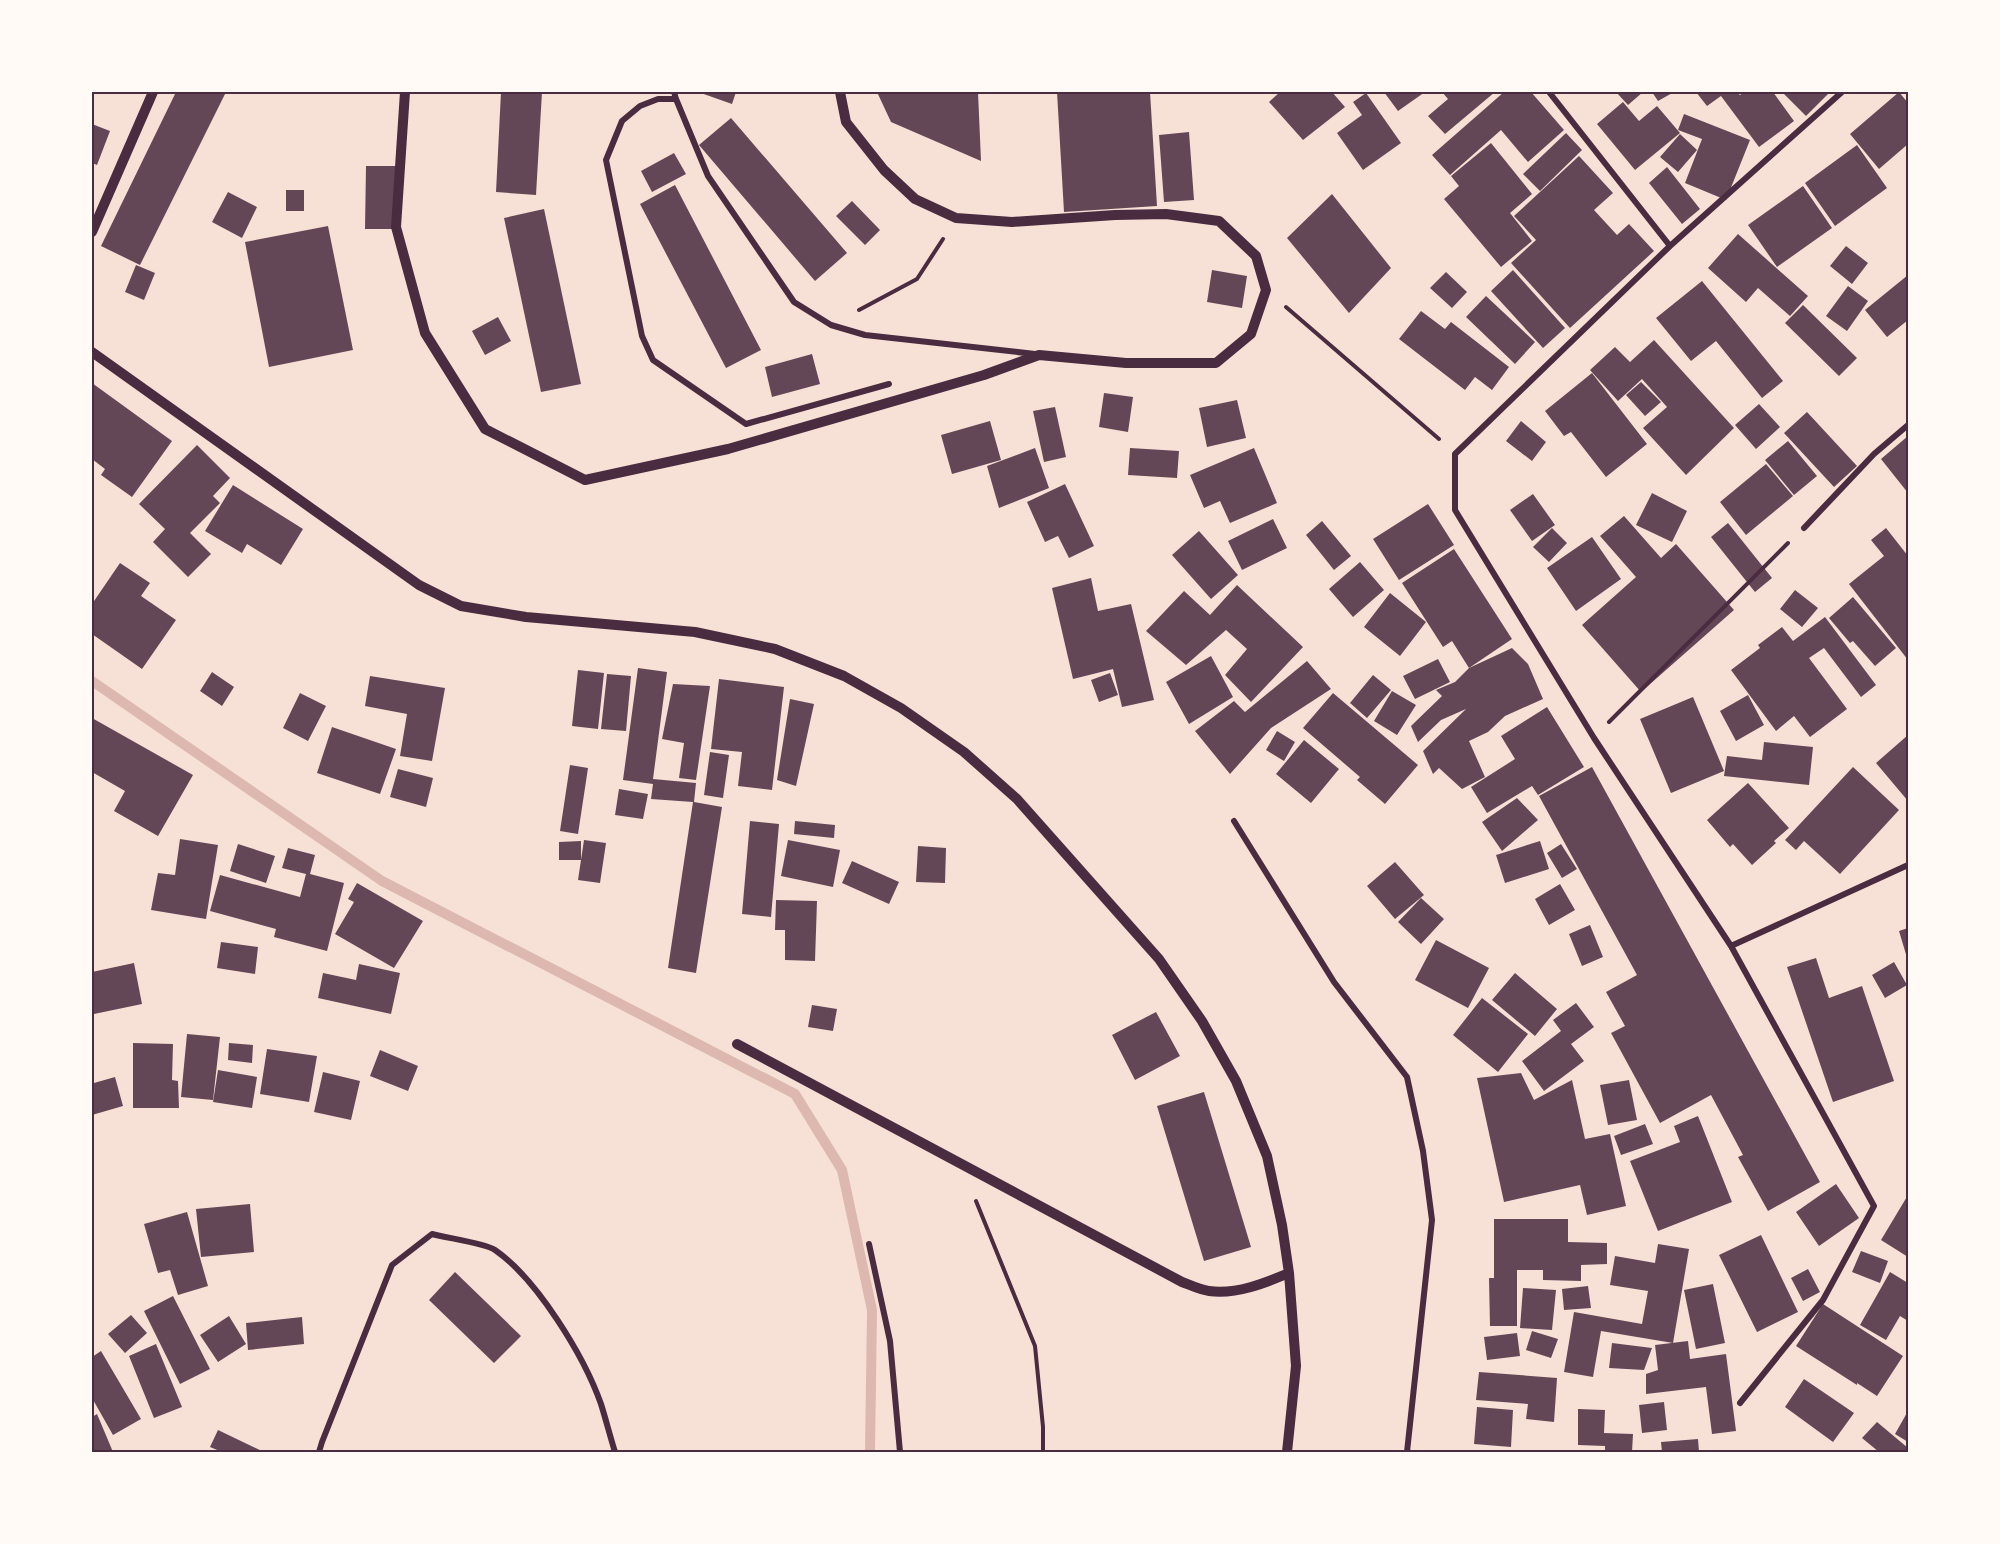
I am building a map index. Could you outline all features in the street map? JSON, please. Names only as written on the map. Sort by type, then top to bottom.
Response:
[{"type":"street","points":[[92,232],[153,92]]},
{"type":"street","points":[[405,92],[396,227],[425,333],[485,429],[585,480],[728,449],[984,375],[1039,355]]},
{"type":"street","points":[[674,92],[708,176],[794,302],[831,325],[865,335],[1126,363],[1216,363],[1251,334],[1266,290],[1256,256],[1219,221],[1166,214],[1012,222],[956,219],[915,199],[884,170],[846,122],[840,92]]},
{"type":"street","points":[[1549,92],[1670,246]]},
{"type":"street","points":[[1740,1403],[1823,1300],[1874,1206],[1731,946],[1594,738],[1455,510],[1455,454],[1670,246],[1842,92]]},
{"type":"street","points":[[675,99],[658,99],[640,106],[622,121],[606,160],[642,336],[653,360],[746,424],[889,384]]},
{"type":"street","points":[[92,352],[419,585],[461,606],[526,617],[695,632],[775,649],[854,681],[901,708],[964,752],[1017,799],[1159,960],[1202,1021],[1236,1081],[1267,1156],[1282,1224],[1289,1273],[1296,1366],[1287,1452]]},
{"type":"street","points":[[1804,528],[1874,454],[1908,425]]},
{"type":"street","points":[[1234,821],[1334,982],[1407,1077],[1424,1151],[1432,1221],[1407,1452]]},
{"type":"street","points":[[1731,946],[1908,865]]},
{"type":"street","points":[[737,1044],[1182,1282],[1209,1292],[1263,1283],[1289,1273]]},
{"type":"street","points":[[319,1452],[392,1265],[432,1234],[493,1248],[521,1273],[546,1304],[577,1353],[600,1402],[615,1452]]},
{"type":"street","points":[[869,1244],[890,1341],[900,1452]]},
{"type":"path","points":[[831,325],[917,279],[956,219]]},
{"type":"path","points":[[1266,290],[1455,454]]},
{"type":"path","points":[[1594,738],[1804,528]]},
{"type":"path","points":[[960,1162],[1035,1346],[1043,1427],[1043,1452]]},
{"type":"building","points":[[176,92],[226,92],[140,265],[101,246]]},
{"type":"building","points":[[501,92],[542,92],[536,195],[496,192]]},
{"type":"building","points":[[698,92],[736,92],[732,104]]},
{"type":"building","points":[[877,92],[978,92],[981,161],[891,122]]},
{"type":"building","points":[[1057,92],[1150,92],[1157,206],[1064,212]]},
{"type":"building","points":[[1280,92],[1332,92],[1345,107],[1303,140],[1269,102]]},
{"type":"building","points":[[1384,92],[1425,92],[1398,111]]},
{"type":"building","points":[[1442,92],[1495,92],[1445,134],[1428,116],[1448,99]]},
{"type":"building","points":[[1504,92],[1531,92],[1564,130],[1528,162],[1501,130],[1450,175],[1432,155]]},
{"type":"building","points":[[1616,92],[1643,92],[1628,105]]},
{"type":"building","points":[[1652,92],[1674,92],[1658,101]]},
{"type":"building","points":[[1696,92],[1737,92],[1740,95],[1744,92],[1773,92],[1794,121],[1759,147],[1721,96],[1707,106]]},
{"type":"building","points":[[1782,92],[1830,92],[1806,116]]},
{"type":"building","points":[[1899,92],[1908,103],[1908,144],[1879,169],[1850,134]]},
{"type":"building","points":[[1366,93],[1401,143],[1363,170],[1337,133],[1362,115],[1353,102]]},
{"type":"building","points":[[1623,102],[1639,121],[1657,106],[1680,133],[1635,170],[1597,124]]},
{"type":"building","points":[[1684,114],[1750,140],[1726,200],[1685,183],[1702,139],[1678,130]]},
{"type":"building","points":[[731,118],[847,253],[815,281],[699,145]]},
{"type":"building","points":[[92,124],[110,131],[97,165],[92,163]]},
{"type":"building","points":[[1189,132],[1194,200],[1164,202],[1159,135]]},
{"type":"building","points":[[1566,133],[1582,150],[1540,191],[1523,174]]},
{"type":"building","points":[[1680,134],[1697,150],[1678,172],[1660,157]]},
{"type":"building","points":[[1491,143],[1532,194],[1510,213],[1532,241],[1501,267],[1444,199],[1459,186],[1451,176]]},
{"type":"building","points":[[1857,145],[1887,188],[1835,226],[1805,183]]},
{"type":"building","points":[[674,153],[686,174],[652,192],[641,171]]},
{"type":"building","points":[[1579,156],[1613,193],[1594,210],[1617,235],[1629,224],[1654,251],[1570,328],[1511,263],[1536,240],[1514,216]]},
{"type":"building","points":[[366,166],[399,166],[398,229],[365,229]]},
{"type":"building","points":[[1667,167],[1700,209],[1682,224],[1649,183]]},
{"type":"building","points":[[675,185],[761,350],[726,368],[640,204]]},
{"type":"building","points":[[1803,186],[1832,228],[1777,267],[1748,225]]},
{"type":"building","points":[[286,190],[304,190],[304,211],[286,211]]},
{"type":"building","points":[[228,192],[257,207],[242,238],[212,222]]},
{"type":"building","points":[[1332,194],[1391,268],[1349,313],[1287,238]]},
{"type":"building","points":[[852,201],[880,230],[865,245],[836,216]]},
{"type":"building","points":[[544,209],[581,384],[541,392],[504,218]]},
{"type":"building","points":[[328,226],[353,350],[269,367],[245,242]]},
{"type":"building","points":[[1738,234],[1808,296],[1790,316],[1758,288],[1746,302],[1708,268]]},
{"type":"building","points":[[1846,246],[1868,263],[1852,284],[1830,266]]},
{"type":"building","points":[[136,265],[155,273],[144,300],[125,292]]},
{"type":"building","points":[[1212,270],[1247,276],[1242,308],[1207,302]]},
{"type":"building","points":[[1513,270],[1565,328],[1543,348],[1491,291]]},
{"type":"building","points":[[1446,272],[1467,292],[1452,308],[1430,288]]},
{"type":"building","points":[[1908,275],[1908,320],[1887,337],[1865,310]]},
{"type":"building","points":[[1702,281],[1783,381],[1762,398],[1716,341],[1691,361],[1656,318]]},
{"type":"building","points":[[1848,286],[1868,301],[1847,331],[1826,316]]},
{"type":"building","points":[[1486,296],[1535,342],[1515,364],[1466,317]]},
{"type":"building","points":[[1803,305],[1857,358],[1839,376],[1785,323]]},
{"type":"building","points":[[1421,311],[1445,329],[1451,322],[1509,367],[1492,390],[1475,377],[1465,390],[1399,339]]},
{"type":"building","points":[[498,317],[511,341],[485,355],[472,331]]},
{"type":"building","points":[[1654,340],[1734,428],[1686,475],[1643,428],[1667,407],[1642,379],[1618,401],[1590,370],[1615,347],[1630,362]]},
{"type":"building","points":[[812,354],[820,384],[772,397],[765,367]]},
{"type":"building","points":[[1592,373],[1647,444],[1606,477],[1571,432],[1564,436],[1545,411]]},
{"type":"building","points":[[1641,382],[1661,402],[1645,416],[1626,395]]},
{"type":"building","points":[[92,383],[172,441],[132,497],[101,475],[105,469],[92,459]]},
{"type":"building","points":[[1104,393],[1133,397],[1128,432],[1099,427]]},
{"type":"building","points":[[1237,400],[1246,438],[1207,447],[1199,408]]},
{"type":"building","points":[[1759,404],[1780,427],[1756,449],[1735,425]]},
{"type":"building","points":[[1055,407],[1066,457],[1044,462],[1033,411]]},
{"type":"building","points":[[1807,412],[1857,466],[1834,487],[1784,433]]},
{"type":"building","points":[[990,421],[1001,460],[952,474],[941,435]]},
{"type":"building","points":[[1521,421],[1546,442],[1532,461],[1506,441]]},
{"type":"building","points":[[1908,436],[1908,493],[1881,459]]},
{"type":"building","points":[[1788,441],[1817,476],[1794,495],[1765,460]]},
{"type":"building","points":[[197,445],[230,478],[213,496],[220,503],[190,533],[211,554],[188,577],[153,542],[165,529],[139,504]]},
{"type":"building","points":[[1035,448],[1049,488],[999,508],[987,466]]},
{"type":"building","points":[[1130,448],[1179,451],[1177,478],[1128,475]]},
{"type":"building","points":[[1254,448],[1277,503],[1230,523],[1220,501],[1204,508],[1190,475]]},
{"type":"building","points":[[1766,464],[1793,496],[1746,535],[1720,502]]},
{"type":"building","points":[[1065,484],[1094,546],[1069,558],[1058,536],[1045,542],[1027,502]]},
{"type":"building","points":[[233,485],[303,529],[281,565],[247,544],[242,553],[205,531]]},
{"type":"building","points":[[1652,493],[1687,511],[1672,542],[1636,525]]},
{"type":"building","points":[[1533,494],[1555,525],[1532,541],[1510,510]]},
{"type":"building","points":[[1428,504],[1454,545],[1399,580],[1373,539]]},
{"type":"building","points":[[1624,516],[1661,558],[1676,544],[1734,610],[1641,692],[1582,625],[1636,577],[1600,536]]},
{"type":"building","points":[[1273,519],[1287,548],[1242,570],[1228,541]]},
{"type":"building","points":[[1322,521],[1351,556],[1334,570],[1306,535]]},
{"type":"building","points":[[1728,523],[1772,578],[1755,592],[1711,537]]},
{"type":"building","points":[[1552,528],[1567,543],[1549,562],[1533,547]]},
{"type":"building","points":[[1886,528],[1908,556],[1908,660],[1849,584],[1884,556],[1871,540]]},
{"type":"building","points":[[1199,531],[1238,575],[1211,599],[1172,555]]},
{"type":"building","points":[[1592,537],[1621,579],[1576,611],[1547,568]]},
{"type":"building","points":[[1454,549],[1512,639],[1469,668],[1452,641],[1443,647],[1402,583]]},
{"type":"building","points":[[1360,562],[1384,590],[1353,617],[1329,589]]},
{"type":"building","points":[[120,563],[150,583],[141,596],[176,620],[142,669],[92,634],[92,604]]},
{"type":"building","points":[[1091,578],[1098,611],[1131,604],[1154,700],[1122,707],[1113,669],[1073,679],[1052,588]]},
{"type":"building","points":[[1237,585],[1303,647],[1251,702],[1225,675],[1247,649],[1226,630],[1186,665],[1146,631],[1184,591],[1210,615]]},
{"type":"building","points":[[1795,590],[1818,608],[1802,627],[1780,609]]},
{"type":"building","points":[[1390,593],[1426,622],[1400,656],[1364,627]]},
{"type":"building","points":[[1853,597],[1896,648],[1875,666],[1853,641],[1850,643],[1829,618]]},
{"type":"building","points":[[1825,617],[1876,685],[1861,697],[1824,648],[1809,658],[1847,709],[1810,737],[1794,716],[1776,731],[1731,670],[1760,648],[1758,645],[1782,627],[1793,641]]},
{"type":"building","points":[[1512,648],[1528,664],[1543,699],[1505,716],[1488,732],[1469,741],[1485,777],[1462,789],[1439,768],[1433,774],[1423,751],[1466,709],[1441,720],[1418,742],[1411,726],[1442,696],[1436,690],[1455,682],[1469,668]]},
{"type":"building","points":[[1211,656],[1233,697],[1189,724],[1166,682]]},
{"type":"building","points":[[1438,659],[1450,682],[1415,699],[1403,676]]},
{"type":"building","points":[[1307,661],[1331,689],[1271,728],[1230,774],[1195,731],[1234,701],[1245,712]]},
{"type":"building","points":[[638,668],[667,672],[653,779],[696,783],[694,802],[722,807],[696,973],[668,968],[693,802],[651,799],[653,784],[623,780]]},
{"type":"building","points":[[578,670],[604,673],[598,729],[572,726]]},
{"type":"building","points":[[212,672],[234,687],[222,706],[200,691]]},
{"type":"building","points":[[1110,673],[1118,695],[1099,702],[1091,680]]},
{"type":"building","points":[[607,674],[631,676],[626,731],[601,729]]},
{"type":"building","points":[[1373,675],[1391,690],[1367,718],[1350,703]]},
{"type":"building","points":[[370,676],[445,688],[432,761],[400,756],[407,714],[365,706]]},
{"type":"building","points":[[719,679],[784,687],[772,790],[738,786],[742,752],[711,749]]},
{"type":"building","points":[[673,684],[710,686],[696,780],[679,778],[684,743],[662,739]]},
{"type":"building","points":[[1392,691],[1416,705],[1397,735],[1374,721]]},
{"type":"building","points":[[300,693],[326,706],[308,741],[283,728]]},
{"type":"building","points":[[1333,693],[1418,765],[1385,804],[1357,780],[1360,777],[1303,728]]},
{"type":"building","points":[[1748,695],[1764,725],[1736,741],[1720,711]]},
{"type":"building","points":[[1693,697],[1724,771],[1671,793],[1640,719]]},
{"type":"building","points":[[790,699],[814,704],[796,786],[777,780]]},
{"type":"building","points":[[1547,707],[1584,767],[1538,795],[1532,786],[1487,813],[1471,787],[1515,759],[1501,736]]},
{"type":"building","points":[[92,718],[193,775],[158,836],[114,811],[125,791],[92,772]]},
{"type":"building","points":[[332,727],[396,749],[380,794],[317,773]]},
{"type":"building","points":[[1277,731],[1295,742],[1284,761],[1266,750]]},
{"type":"building","points":[[1908,735],[1908,801],[1876,763]]},
{"type":"building","points":[[1304,740],[1339,769],[1311,803],[1276,774]]},
{"type":"building","points":[[1764,742],[1813,747],[1809,785],[1724,776],[1727,756],[1762,760]]},
{"type":"building","points":[[710,752],[729,755],[723,798],[704,795]]},
{"type":"building","points":[[570,765],[588,768],[578,834],[560,831]]},
{"type":"building","points":[[1592,767],[1820,1182],[1768,1211],[1738,1157],[1743,1155],[1711,1095],[1660,1123],[1611,1033],[1625,1026],[1606,992],[1637,975],[1539,796]]},
{"type":"building","points":[[1853,767],[1899,810],[1840,874],[1804,841],[1796,850],[1785,840]]},
{"type":"building","points":[[398,769],[433,778],[426,807],[390,797]]},
{"type":"building","points":[[1748,783],[1789,828],[1752,865],[1733,844],[1730,847],[1707,820]]},
{"type":"building","points":[[619,789],[648,794],[643,819],[615,815]]},
{"type":"building","points":[[1517,798],[1538,820],[1502,851],[1482,822]]},
{"type":"building","points":[[750,821],[779,824],[771,917],[742,914]]},
{"type":"building","points":[[795,821],[835,825],[834,838],[794,834]]},
{"type":"building","points":[[180,839],[218,845],[206,919],[151,910],[158,873],[175,875]]},
{"type":"building","points":[[584,840],[606,843],[600,883],[578,880]]},
{"type":"building","points":[[788,840],[840,850],[833,887],[781,876]]},
{"type":"building","points":[[581,841],[581,860],[559,860],[559,842]]},
{"type":"building","points":[[1540,841],[1549,869],[1505,883],[1496,855]]},
{"type":"building","points":[[238,844],[275,856],[266,883],[230,871]]},
{"type":"building","points":[[1561,844],[1577,869],[1562,878],[1547,853]]},
{"type":"building","points":[[918,846],[946,848],[945,883],[916,882]]},
{"type":"building","points":[[288,848],[315,855],[310,874],[344,883],[327,951],[274,937],[276,929],[210,911],[220,875],[300,897],[306,874],[282,868]]},
{"type":"building","points":[[852,861],[899,882],[889,904],[842,883]]},
{"type":"building","points":[[1395,862],[1424,895],[1395,919],[1367,886]]},
{"type":"building","points":[[357,883],[423,921],[394,968],[335,934],[354,902],[348,899]]},
{"type":"building","points":[[1560,884],[1575,910],[1549,925],[1535,899]]},
{"type":"building","points":[[1421,898],[1444,919],[1421,944],[1398,922]]},
{"type":"building","points":[[776,900],[817,901],[815,961],[785,960],[785,930],[775,930]]},
{"type":"building","points":[[1590,925],[1603,957],[1582,966],[1569,934]]},
{"type":"building","points":[[1908,928],[1908,961],[1899,931]]},
{"type":"building","points":[[1436,940],[1489,968],[1468,1008],[1415,980]]},
{"type":"building","points":[[221,942],[258,947],[255,974],[217,968]]},
{"type":"building","points":[[1816,958],[1829,998],[1862,986],[1894,1081],[1833,1102],[1787,967]]},
{"type":"building","points":[[1894,962],[1907,985],[1885,998],[1872,975]]},
{"type":"building","points":[[134,963],[142,1004],[94,1014],[92,972]]},
{"type":"building","points":[[359,964],[400,973],[391,1014],[318,998],[323,973],[356,980]]},
{"type":"building","points":[[1515,973],[1557,1009],[1535,1036],[1492,1000]]},
{"type":"building","points":[[1482,998],[1528,1034],[1498,1072],[1453,1035]]},
{"type":"building","points":[[1576,1003],[1594,1027],[1571,1044],[1584,1061],[1544,1091],[1522,1061],[1561,1031],[1553,1020]]},
{"type":"building","points":[[812,1005],[837,1009],[833,1031],[808,1027]]},
{"type":"building","points":[[1156,1012],[1180,1056],[1135,1080],[1112,1035]]},
{"type":"building","points":[[187,1034],[220,1037],[213,1100],[181,1097]]},
{"type":"building","points":[[133,1043],[173,1044],[172,1080],[178,1081],[179,1108],[133,1108]]},
{"type":"building","points":[[229,1043],[253,1045],[252,1063],[228,1060]]},
{"type":"building","points":[[267,1049],[317,1056],[309,1102],[260,1094]]},
{"type":"building","points":[[380,1050],[418,1066],[408,1091],[370,1076]]},
{"type":"building","points":[[218,1070],[257,1077],[252,1108],[213,1102]]},
{"type":"building","points":[[323,1072],[360,1081],[351,1120],[314,1112]]},
{"type":"building","points":[[1521,1073],[1534,1100],[1572,1080],[1585,1139],[1610,1134],[1626,1206],[1587,1215],[1580,1185],[1504,1202],[1477,1078]]},
{"type":"building","points":[[115,1077],[123,1106],[92,1115],[92,1078],[94,1083]]},
{"type":"building","points":[[1629,1080],[1637,1120],[1608,1125],[1600,1085]]},
{"type":"building","points":[[1204,1092],[1251,1247],[1204,1261],[1157,1106]]},
{"type":"building","points":[[1698,1116],[1732,1202],[1658,1231],[1630,1161],[1680,1142],[1674,1126]]},
{"type":"building","points":[[1645,1124],[1653,1144],[1621,1155],[1614,1136]]},
{"type":"building","points":[[1836,1184],[1859,1218],[1819,1246],[1796,1212]]},
{"type":"building","points":[[1908,1195],[1908,1257],[1881,1240]]},
{"type":"building","points":[[250,1204],[254,1252],[201,1257],[196,1209]]},
{"type":"building","points":[[187,1212],[208,1286],[178,1295],[170,1270],[158,1273],[144,1224]]},
{"type":"building","points":[[1494,1219],[1568,1219],[1568,1242],[1607,1243],[1607,1264],[1581,1265],[1581,1281],[1543,1280],[1543,1270],[1517,1270],[1517,1326],[1490,1326],[1489,1278],[1494,1278]]},
{"type":"building","points":[[1761,1235],[1798,1312],[1757,1332],[1719,1255]]},
{"type":"building","points":[[1658,1244],[1689,1249],[1673,1343],[1601,1331],[1593,1377],[1564,1372],[1574,1312],[1642,1324],[1648,1291],[1610,1285],[1615,1256],[1655,1263]]},
{"type":"building","points":[[1861,1251],[1888,1261],[1880,1283],[1852,1272]]},
{"type":"building","points":[[1808,1269],[1820,1292],[1803,1301],[1791,1278]]},
{"type":"building","points":[[455,1272],[521,1336],[494,1363],[429,1300]]},
{"type":"building","points":[[1890,1272],[1908,1283],[1908,1321],[1900,1316],[1886,1340],[1860,1325]]},
{"type":"building","points":[[1713,1284],[1725,1343],[1696,1349],[1684,1290]]},
{"type":"building","points":[[1588,1286],[1591,1308],[1564,1310],[1562,1289]]},
{"type":"building","points":[[1523,1288],[1556,1290],[1552,1330],[1520,1328]]},
{"type":"building","points":[[173,1296],[210,1369],[180,1384],[144,1311]]},
{"type":"building","points":[[1823,1304],[1903,1356],[1877,1396],[1796,1346]]},
{"type":"building","points":[[131,1315],[147,1333],[125,1353],[108,1334]]},
{"type":"building","points":[[229,1316],[246,1344],[218,1362],[200,1335]]},
{"type":"building","points":[[302,1317],[304,1344],[248,1350],[246,1323]]},
{"type":"building","points":[[1532,1331],[1558,1339],[1551,1358],[1526,1350]]},
{"type":"building","points":[[1517,1333],[1520,1356],[1487,1360],[1484,1337]]},
{"type":"building","points":[[1688,1341],[1690,1359],[1726,1354],[1736,1431],[1712,1434],[1706,1387],[1646,1394],[1646,1374],[1658,1370],[1655,1345]]},
{"type":"building","points":[[1612,1343],[1652,1348],[1644,1370],[1609,1368]]},
{"type":"building","points":[[156,1344],[182,1407],[154,1418],[129,1356]]},
{"type":"building","points":[[101,1351],[141,1419],[113,1435],[92,1398],[92,1357]]},
{"type":"building","points":[[1479,1372],[1557,1378],[1554,1422],[1526,1419],[1528,1404],[1476,1400]]},
{"type":"building","points":[[1804,1379],[1854,1413],[1833,1442],[1785,1407]]},
{"type":"building","points":[[1664,1402],[1667,1430],[1642,1433],[1639,1405]]},
{"type":"building","points":[[1477,1407],[1513,1410],[1511,1447],[1474,1444]]},
{"type":"building","points":[[1578,1409],[1605,1410],[1604,1433],[1633,1434],[1632,1452],[1605,1452],[1605,1446],[1578,1445]]},
{"type":"building","points":[[1908,1411],[1908,1442],[1895,1434]]},
{"type":"building","points":[[97,1414],[113,1452],[92,1452],[92,1417]]},
{"type":"building","points":[[1877,1422],[1908,1448],[1908,1452],[1879,1452],[1862,1438]]},
{"type":"building","points":[[218,1430],[264,1452],[222,1452],[210,1447]]},
{"type":"building","points":[[1698,1439],[1699,1452],[1662,1452],[1661,1442]]},
{"type":"waterway","points":[[92,681],[382,881],[795,1094],[842,1170],[872,1310],[870,1452]]}]
